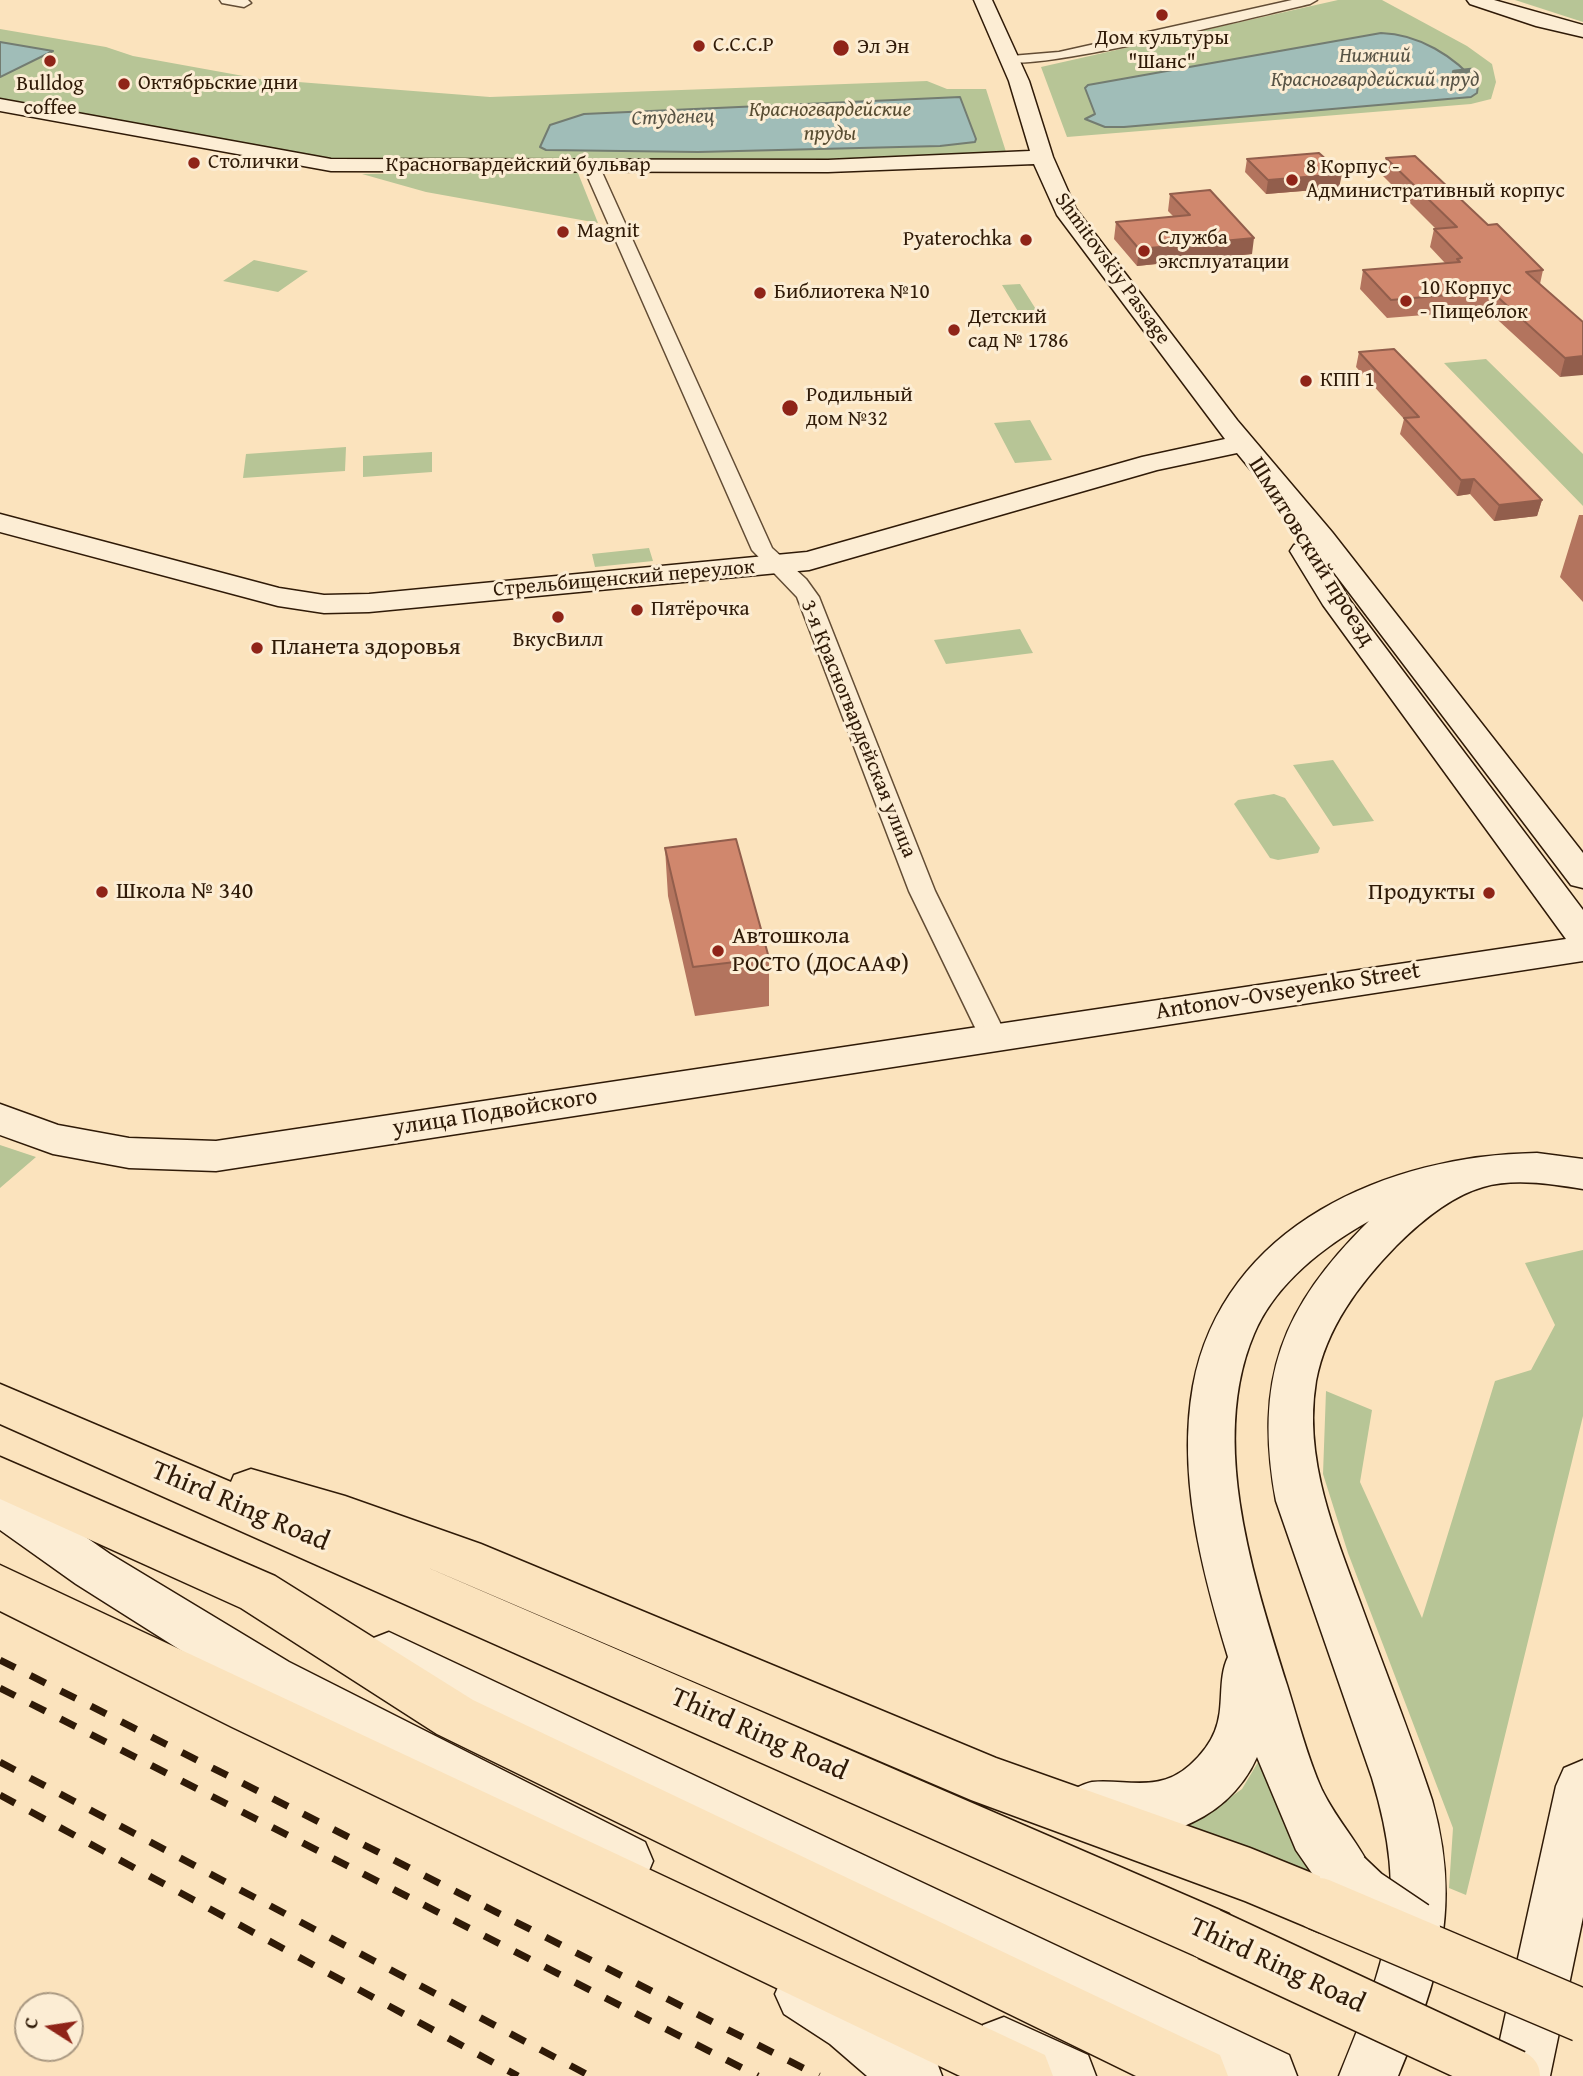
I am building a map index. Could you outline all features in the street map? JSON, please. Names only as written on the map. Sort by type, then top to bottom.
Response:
[{"type":"main road","name":"Shmitovskiy Passage","points":[[983,0],[1011,60],[1042,157],[1065,210],[1242,444]]},
{"type":"main road","points":[[1476,0],[1543,22],[1583,31]]},
{"type":"main road","name":"Красногвардейский бульвар","points":[[0,104],[321,164],[828,166],[1042,157]]},
{"type":"main road","name":"Стрельбищенский переулок","points":[[0,523],[243,589],[324,604],[369,603],[820,559],[1152,463],[1242,444]]},
{"type":"main road","name":"Шмитовский проезд","points":[[1242,444],[1322,538],[1583,877]]},
{"type":"main road","name":"Шмитовский проезд","points":[[1242,444],[1338,605],[1583,936]]},
{"type":"main road","name":"Antonov-Ovseyenko Street","points":[[993,1037],[1583,949]]},
{"type":"main road","name":"улица Подвойского","points":[[0,1119],[53,1139],[130,1153],[216,1156],[993,1037]]},
{"type":"main road","points":[[1333,1890],[1316,1836],[1303,1812],[1240,1613],[1215,1504],[1211,1463],[1213,1398],[1219,1370],[1238,1318],[1274,1268],[1298,1246],[1344,1215],[1388,1194],[1583,1146]]},
{"type":"main road","points":[[1368,2076],[1381,2048],[1412,1954],[1420,1892],[1417,1857],[1406,1800],[1300,1501],[1294,1468],[1291,1403],[1303,1348],[1332,1294],[1357,1261],[1415,1206],[1439,1189],[1487,1171],[1528,1167],[1583,1174]]},
{"type":"main road","name":"Third Ring Road","points":[[0,1403],[1209,1934],[1514,2076]]},
{"type":"main road","points":[[94,1444],[345,1517],[464,1559],[990,1782],[1250,1875],[1333,1890],[1467,1966],[1583,2016]]},
{"type":"main road","points":[[0,1477],[258,1592],[455,1717],[1187,2059],[1268,2076]]},
{"type":"main road","points":[[0,1503],[93,1569],[271,1679],[716,1907],[1067,2076]]},
{"type":"main road","points":[[0,1587],[250,1710],[1024,2076]]},
{"type":"main road","points":[[990,1782],[1083,1807],[1137,1811],[1187,1798],[1209,1784],[1232,1754],[1245,1721],[1248,1676],[1240,1613]]},
{"type":"main road","points":[[1521,2076],[1583,1786]]},
{"type":"main road","points":[[581,1868],[608,1893],[796,1990],[850,2024],[913,2076]]},
{"type":"street","points":[[227,0],[244,3]]},
{"type":"street","points":[[1011,60],[1059,56],[1310,0]]},
{"type":"street","name":"3-я Красногвардейская улица","points":[[587,166],[593,170],[763,550],[776,565],[797,580],[808,597],[922,891],[993,1037]]},
{"type":"green space","points":[[1338,0],[1382,0],[1467,46],[1492,64],[1496,82],[1491,99],[1471,104],[1067,137],[1041,67]]},
{"type":"green space","points":[[1515,0],[1583,0],[1583,22]]},
{"type":"green space","name":"Красногвардейские пруды","points":[[0,29],[106,47],[133,56],[260,79],[490,97],[927,81],[947,89],[986,89],[1007,155],[817,163],[333,159],[0,98]]},
{"type":"green space","points":[[578,173],[598,223],[426,192],[362,174]]},
{"type":"green space","points":[[254,260],[308,271],[278,292],[223,281]]},
{"type":"green space","points":[[1020,284],[1037,312],[1019,313],[1002,285]]},
{"type":"green space","points":[[1486,359],[1583,454],[1583,506],[1444,363]]},
{"type":"green space","points":[[1030,420],[1052,460],[1015,463],[994,423]]},
{"type":"green space","points":[[346,447],[345,471],[243,478],[246,454]]},
{"type":"green space","points":[[432,452],[432,472],[363,477],[363,456]]},
{"type":"green space","points":[[649,548],[653,561],[595,567],[592,554]]},
{"type":"green space","points":[[1020,629],[1033,653],[946,664],[934,640]]},
{"type":"green space","points":[[1333,760],[1374,821],[1333,826],[1293,765]]},
{"type":"green space","points":[[1274,794],[1285,798],[1320,848],[1318,853],[1278,860],[1270,858],[1234,804],[1238,800]]},
{"type":"green space","points":[[0,1145],[36,1157],[0,1188]]},
{"type":"green space","points":[[1583,1250],[1583,1416],[1466,1895],[1449,1888],[1453,1828],[1348,1553],[1323,1474],[1326,1391],[1372,1410],[1360,1482],[1422,1618],[1495,1381],[1531,1370],[1555,1325],[1525,1263]]},
{"type":"green space","points":[[1261,1757],[1322,1883],[1155,1825],[1205,1815],[1242,1789]]},
{"type":"water","name":"Нижний Красногвардейский пруд","points":[[1381,33],[1409,37],[1435,48],[1469,74],[1478,85],[1477,93],[1471,97],[1124,127],[1105,127],[1085,119],[1095,114],[1085,88],[1088,85]]},
{"type":"water","points":[[0,42],[53,51],[0,77]]},
{"type":"water","points":[[960,97],[975,142],[940,146],[698,152],[546,150],[540,147],[550,125],[584,114]]},
{"type":"building","points":[[1319,153],[1342,174],[1268,180],[1247,159]]},
{"type":"building","points":[[1415,156],[1488,225],[1497,224],[1543,270],[1526,272],[1583,322],[1583,356],[1565,358],[1491,291],[1391,300],[1363,270],[1460,262],[1457,259],[1462,258],[1434,229],[1457,227],[1386,158]]},
{"type":"building","points":[[1210,190],[1254,238],[1139,249],[1116,222],[1190,215],[1170,194]]},
{"type":"building","points":[[1394,349],[1542,500],[1499,505],[1474,479],[1461,480],[1404,418],[1419,417],[1359,352]]},
{"type":"building","points":[[736,839],[769,958],[693,967],[665,848]]},
{"type":"waterway","name":"Студенец","points":[[1454,72],[1471,70]]},
{"type":"railway","points":[[0,1660],[819,2076]]},
{"type":"railway","points":[[0,1688],[758,2076]]},
{"type":"railway","points":[[0,1762],[590,2076]]},
{"type":"railway","points":[[0,1795],[518,2076]]},
{"type":"place","name":"Дом культуры \"Шанс\"","points":[[1162,15]]},
{"type":"place","name":"С.С.С.Р","points":[[699,46]]},
{"type":"place","name":"Эл Эн","points":[[841,48]]},
{"type":"place","name":"Bulldog coffee","points":[[50,61]]},
{"type":"place","name":"Октябрьские дни","points":[[124,84]]},
{"type":"place","name":"Столички","points":[[194,163]]},
{"type":"place","name":"8 Корпус - Административный корпус","points":[[1292,180]]},
{"type":"place","name":"Magnit","points":[[563,232]]},
{"type":"place","name":"Pyaterochka","points":[[1026,240]]},
{"type":"place","name":"Служба эксплуатации","points":[[1144,251]]},
{"type":"place","name":"Библиотека №10","points":[[760,293]]},
{"type":"place","name":"10 Корпус - Пищеблок","points":[[1406,301]]},
{"type":"place","name":"Детский сад № 1786","points":[[954,330]]},
{"type":"place","name":"КПП 1","points":[[1306,381]]},
{"type":"place","name":"Родильный дом №32","points":[[790,408]]},
{"type":"place","name":"Пятёрочка","points":[[637,610]]},
{"type":"place","name":"ВкусВилл","points":[[558,617]]},
{"type":"place","name":"Планета здоровья","points":[[257,648]]},
{"type":"place","name":"Школа № 340","points":[[102,892]]},
{"type":"place","name":"Продукты","points":[[1489,893]]},
{"type":"place","name":"Автошкола РОСТО (ДОСААФ)","points":[[718,951]]}]
